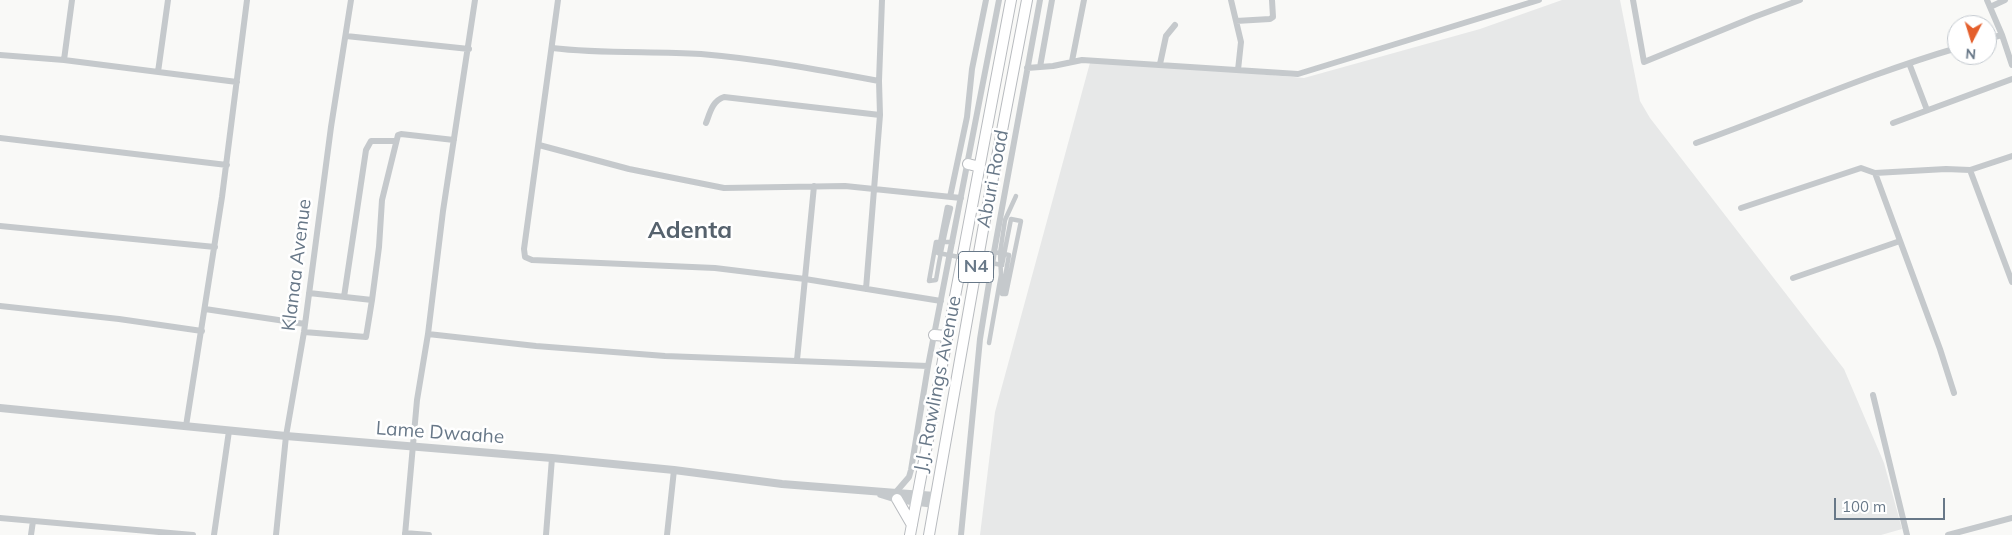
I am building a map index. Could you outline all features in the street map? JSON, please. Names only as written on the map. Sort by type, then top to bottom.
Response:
[{"type":"highway","name":"J.J. Rawlings Avenue","points":[[917,498],[1011,0]]},
{"type":"highway","name":"Aburi Road","points":[[929,535],[983,230],[1027,0]]},
{"type":"highway","points":[[1012,81],[1023,84]]},
{"type":"highway","points":[[968,164],[980,168]]},
{"type":"highway","points":[[934,334],[947,336]]},
{"type":"highway","points":[[897,495],[911,530]]},
{"type":"highway","name":"N4","points":[[911,530],[917,498]]},
{"type":"street","points":[[64,60],[72,0]]},
{"type":"street","points":[[158,72],[168,0]]},
{"type":"street","points":[[186,426],[227,165],[247,0]]},
{"type":"street","name":"Klanaa Avenue","points":[[276,535],[286,436],[304,332],[331,127],[351,0]]},
{"type":"street","points":[[429,535],[405,534],[412,448],[417,400],[475,0]]},
{"type":"street","points":[[558,0],[524,250],[524,254],[528,259],[715,268],[805,279],[941,301]]},
{"type":"street","points":[[866,289],[880,115],[879,80],[882,0]]},
{"type":"street","points":[[950,197],[967,117],[972,69],[986,0]]},
{"type":"street","points":[[897,495],[911,470],[928,366],[999,0]]},
{"type":"street","points":[[961,535],[980,339],[997,252],[1023,84],[1040,0]]},
{"type":"street","points":[[1040,67],[1052,0]]},
{"type":"street","points":[[1072,61],[1084,0]]},
{"type":"street","points":[[1231,0],[1241,42],[1238,70]]},
{"type":"street","points":[[1236,21],[1270,19],[1273,17],[1274,12],[1272,0]]},
{"type":"street","points":[[1027,68],[1053,66],[1082,60],[1298,74],[1539,0]]},
{"type":"street","points":[[1633,0],[1644,62],[1800,0]]},
{"type":"street","points":[[1987,0],[2012,65]]},
{"type":"street","points":[[1990,7],[2005,0]]},
{"type":"street","points":[[1160,64],[1166,36],[1175,25]]},
{"type":"street","points":[[1997,36],[2002,35]]},
{"type":"street","points":[[346,36],[469,48]]},
{"type":"street","points":[[552,48],[587,51],[701,54],[797,66],[879,80]]},
{"type":"street","points":[[1696,143],[1947,51]]},
{"type":"street","points":[[0,55],[64,60],[237,82]]},
{"type":"street","points":[[1909,64],[1928,110]]},
{"type":"street","points":[[1893,123],[2012,79]]},
{"type":"street","points":[[706,124],[717,99],[724,97],[880,115]]},
{"type":"street","points":[[304,332],[366,337],[379,247],[382,200],[395,141],[400,134],[454,140]]},
{"type":"street","points":[[0,138],[227,165]]},
{"type":"street","points":[[344,297],[366,150],[371,141],[395,141]]},
{"type":"street","points":[[538,145],[629,169],[724,188],[761,189],[845,186],[961,198]]},
{"type":"street","points":[[1741,208],[1861,168],[1875,173],[1946,169],[1970,170],[2012,156]]},
{"type":"street","points":[[1970,170],[2012,282]]},
{"type":"street","points":[[1875,173],[1940,349],[1954,393]]},
{"type":"street","points":[[797,360],[814,186]]},
{"type":"street","points":[[989,343],[1001,275],[997,252],[1006,220],[1016,196]]},
{"type":"street","points":[[953,242],[944,242],[936,242],[930,281],[936,280],[939,257],[942,248],[944,240],[951,208],[946,207],[941,234],[940,244],[938,253],[1002,264],[1004,255],[1006,246],[1011,219],[1021,220],[1006,294],[1002,294],[1009,255],[997,252]]},
{"type":"street","points":[[0,226],[214,247]]},
{"type":"street","points":[[1793,278],[1900,241]]},
{"type":"street","points":[[309,293],[372,300]]},
{"type":"street","points":[[0,306],[119,319],[202,331]]},
{"type":"street","points":[[205,309],[305,324]]},
{"type":"street","points":[[428,334],[536,346],[665,356],[928,366]]},
{"type":"street","points":[[1873,395],[1907,535]]},
{"type":"street","name":"Lame Dwaahe","points":[[0,408],[412,448],[552,458],[674,470],[782,484],[934,500]]},
{"type":"street","points":[[214,535],[229,431]]},
{"type":"street","points":[[546,535],[552,458]]},
{"type":"street","points":[[667,535],[674,470]]},
{"type":"street","points":[[0,518],[149,533],[193,535]]},
{"type":"street","points":[[1948,535],[2012,518]]},
{"type":"street","points":[[31,535],[33,521]]},
{"type":"shaded area","points":[[1562,0],[1620,0],[1640,101],[1650,118],[1844,369],[1884,463],[1902,529],[1881,535],[980,535],[995,412],[1091,59],[1304,78],[1480,29]]},
{"type":"district","name":"Adenta","points":[[690,231]]}]
